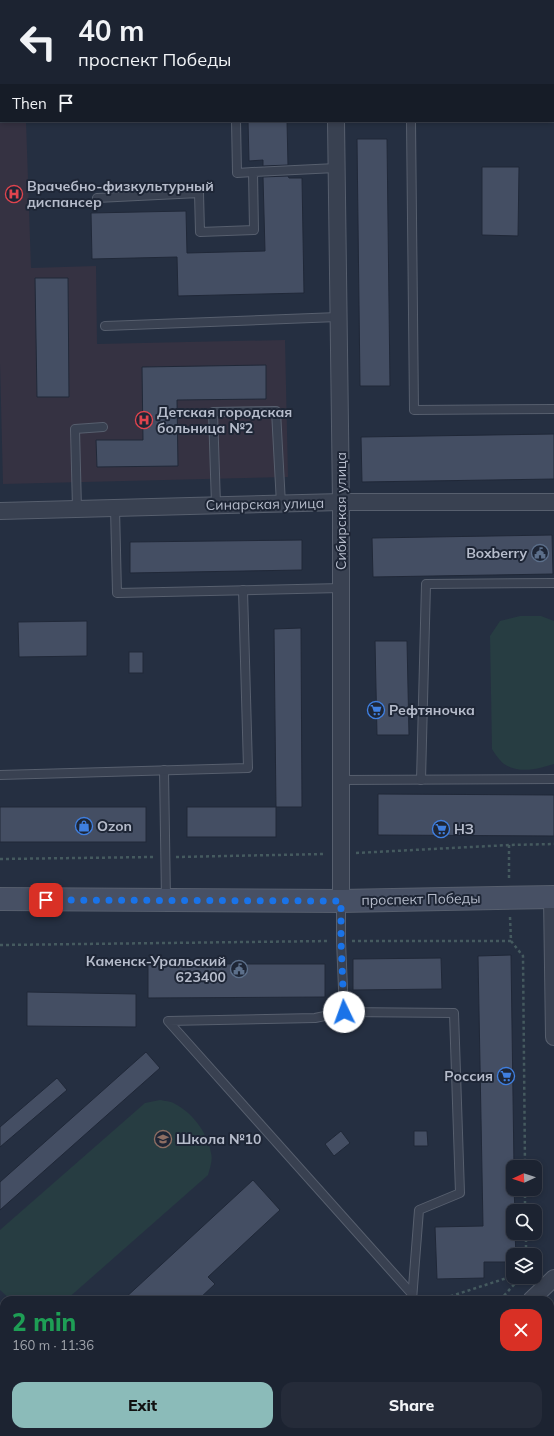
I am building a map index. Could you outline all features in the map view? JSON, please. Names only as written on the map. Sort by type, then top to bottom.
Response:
[{"type":"main road","name":"проспект Победы","points":[[0,899],[341,901],[553,897]]},
{"type":"street","name":"Сибирская улица","points":[[336,122],[341,502],[341,901]]},
{"type":"street","name":"Синарская улица","points":[[0,511],[341,502],[554,502]]},
{"type":"street","points":[[553,897],[554,1037]]},
{"type":"street","points":[[535,1296],[554,1278]]},
{"type":"lane","points":[[236,122],[237,173],[336,168]]},
{"type":"lane","points":[[411,122],[414,410],[554,409]]},
{"type":"lane","points":[[96,198],[199,193],[200,232],[254,230],[253,172]]},
{"type":"lane","points":[[105,326],[338,317]]},
{"type":"lane","points":[[216,505],[214,412],[276,411],[281,504]]},
{"type":"lane","points":[[77,509],[75,429],[103,427]]},
{"type":"lane","points":[[115,508],[117,593],[341,588]]},
{"type":"lane","points":[[422,780],[426,584],[554,583]]},
{"type":"lane","points":[[0,775],[248,768],[243,590]]},
{"type":"lane","points":[[164,770],[166,901]]},
{"type":"lane","points":[[341,780],[554,779]]},
{"type":"lane","points":[[341,901],[344,1012]]},
{"type":"lane","points":[[411,1296],[168,1021],[315,1018],[344,1012],[454,1013],[460,1193],[419,1210],[412,1296]]},
{"type":"path","points":[[0,859],[341,854],[554,844]]},
{"type":"path","points":[[509,845],[511,941],[523,956],[525,1160]]},
{"type":"path","points":[[0,944],[511,941]]},
{"type":"path","points":[[451,1296],[506,1278]]},
{"type":"path","points":[[504,1296],[515,1284]]},
{"type":"shaded area","name":"Детская городская больница №2","points":[[0,122],[26,122],[31,268],[96,266],[97,344],[285,340],[288,477],[3,484],[0,363]]},
{"type":"green space","points":[[520,616],[541,616],[554,621],[554,764],[529,770],[516,769],[504,764],[492,749],[490,636],[500,621]]},
{"type":"green space","points":[[160,1100],[172,1102],[194,1118],[207,1139],[212,1156],[208,1175],[71,1296],[7,1296],[0,1290],[0,1230],[145,1103]]},
{"type":"building","points":[[248,122],[287,122],[288,165],[263,166],[263,160],[249,161]]},
{"type":"building","points":[[357,139],[387,139],[390,386],[360,386]]},
{"type":"building","points":[[482,167],[519,167],[518,236],[482,235]]},
{"type":"building","points":[[288,176],[289,178],[302,178],[304,293],[178,296],[177,257],[92,259],[91,213],[186,211],[187,253],[265,251],[263,177]]},
{"type":"building","points":[[35,278],[68,278],[69,397],[37,397]]},
{"type":"building","points":[[266,365],[266,399],[177,400],[178,466],[97,467],[96,440],[143,440],[142,367]]},
{"type":"building","points":[[554,434],[554,479],[362,482],[361,437]]},
{"type":"building","points":[[552,535],[553,574],[373,577],[372,538]]},
{"type":"building","points":[[302,540],[302,570],[130,573],[130,542]]},
{"type":"building","points":[[87,621],[87,656],[19,657],[18,622]]},
{"type":"building","points":[[301,628],[302,807],[276,807],[274,629]]},
{"type":"building","points":[[375,641],[407,641],[409,735],[377,735]]},
{"type":"building","points":[[129,652],[143,652],[143,673],[129,673]]},
{"type":"building","points":[[378,794],[554,795],[554,836],[378,835]]},
{"type":"building","points":[[0,807],[146,807],[146,842],[0,842]]},
{"type":"building","points":[[187,807],[276,807],[276,837],[187,837]]},
{"type":"building","points":[[511,955],[514,1160],[506,1160],[506,1196],[514,1196],[515,1204],[506,1204],[506,1240],[515,1240],[516,1248],[506,1248],[506,1262],[484,1262],[484,1278],[437,1279],[435,1227],[483,1226],[478,956]]},
{"type":"building","points":[[441,958],[442,989],[353,990],[353,959]]},
{"type":"building","points":[[148,964],[325,964],[325,997],[148,998]]},
{"type":"building","points":[[27,992],[136,994],[136,1027],[27,1026]]},
{"type":"building","points":[[146,1052],[160,1068],[0,1210],[0,1182]]},
{"type":"building","points":[[57,1078],[67,1090],[0,1147],[0,1127]]},
{"type":"building","points":[[341,1131],[350,1143],[334,1156],[325,1144]]},
{"type":"building","points":[[414,1131],[427,1131],[428,1146],[414,1146]]},
{"type":"building","points":[[253,1180],[280,1210],[208,1277],[215,1284],[202,1296],[127,1296]]},
{"type":"place","name":"Врачебно-физкультурный диспансер","points":[[14,194]]},
{"type":"place","name":"Детская городская больница №2","points":[[144,420]]},
{"type":"place","name":"Boxberry","points":[[540,553]]},
{"type":"place","name":"Рефтяночка","points":[[376,710]]},
{"type":"place","name":"Ozon","points":[[84,826]]},
{"type":"place","name":"НЗ","points":[[441,829]]},
{"type":"place","name":"Каменск-Уральский 623400","points":[[239,969]]},
{"type":"place","name":"Россия","points":[[506,1076]]},
{"type":"place","name":"Школа №10","points":[[163,1139]]},
{"type":"route","points":[[46,900],[341,901],[344,1012]]}]
